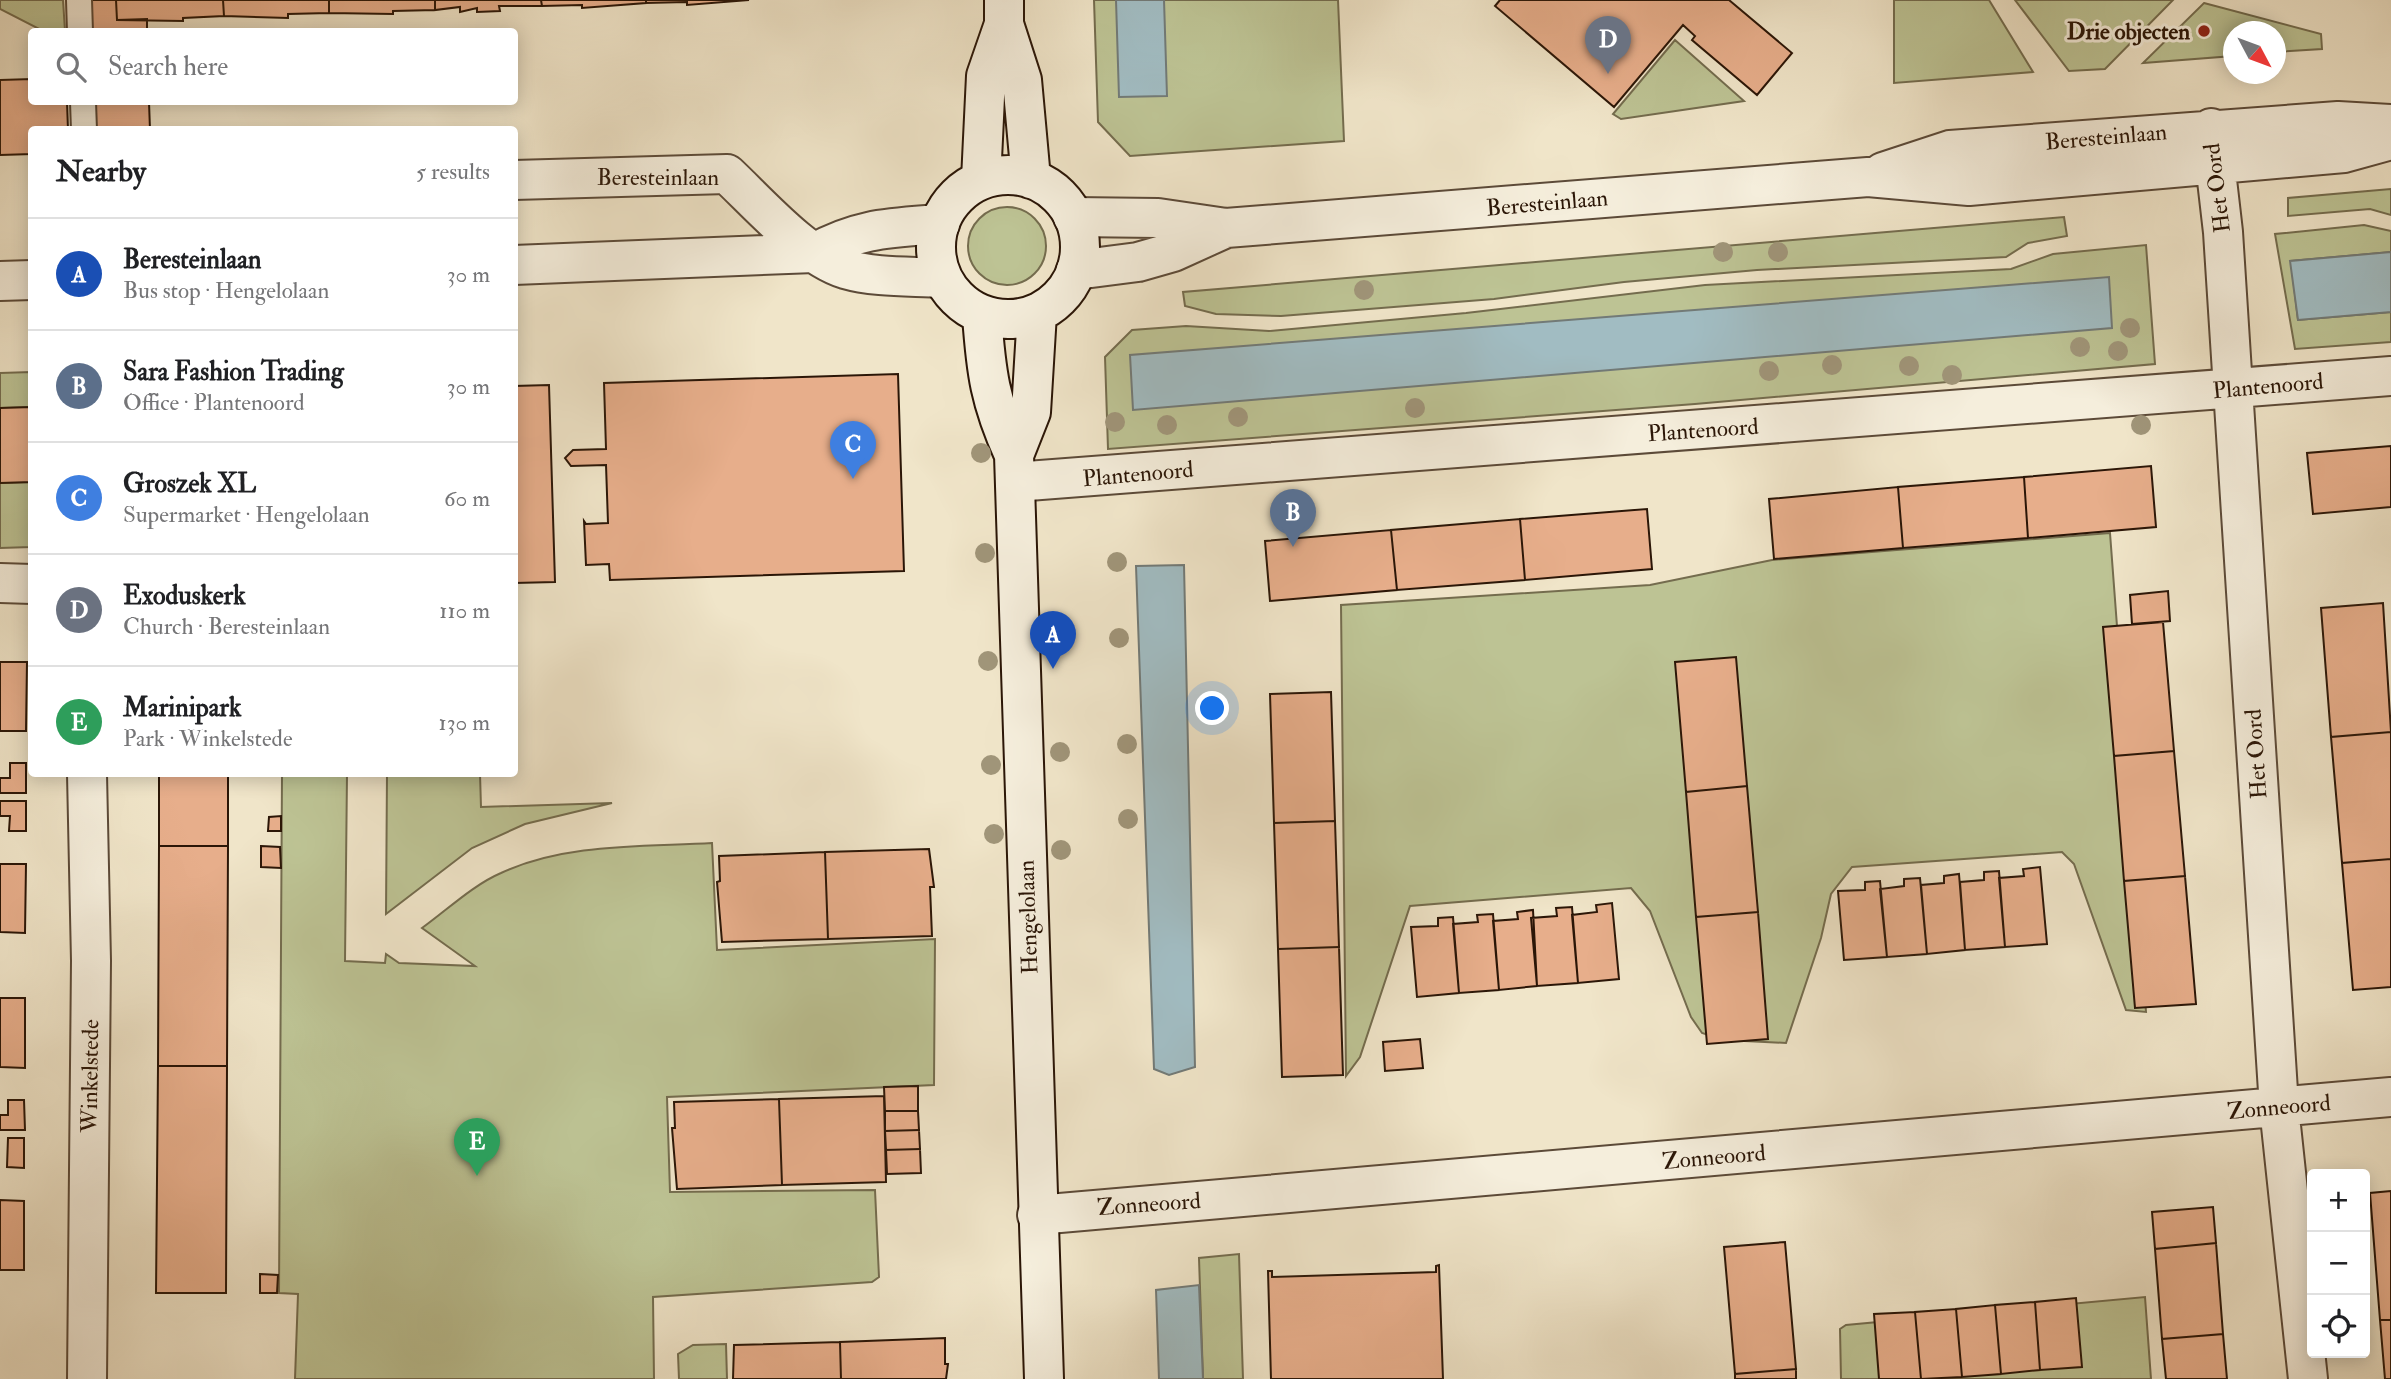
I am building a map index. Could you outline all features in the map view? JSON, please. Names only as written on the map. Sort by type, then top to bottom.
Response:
[{"type":"street","points":[[1004,12],[1022,80],[1031,179]]},
{"type":"street","points":[[981,180],[986,76],[1004,12]]},
{"type":"street","name":"Beresteinlaan","points":[[2213,146],[2339,121],[2391,124]]},
{"type":"street","name":"Beresteinlaan","points":[[1073,217],[1158,218],[1226,228],[1868,177],[1950,150],[2213,146],[2344,153],[2391,140]]},
{"type":"street","name":"Het Oord","points":[[2213,146],[2223,232],[2279,1107],[2308,1379]]},
{"type":"street","name":"Beresteinlaan","points":[[518,180],[727,174],[814,253],[842,268],[943,278]]},
{"type":"street","points":[[997,176],[1031,179],[1060,197],[1073,217],[1080,244],[1076,270],[1061,296],[1037,313],[1010,319],[982,315],[963,304],[943,278],[936,251],[940,224],[956,198],[981,180],[997,176]]},
{"type":"street","name":"Beresteinlaan","points":[[518,265],[814,253],[845,236],[880,229],[940,224]]},
{"type":"street","name":"Beresteinlaan","points":[[1076,270],[1138,262],[1173,252],[1226,228]]},
{"type":"street","points":[[0,281],[28,280]]},
{"type":"street","name":"Hengelolaan","points":[[1015,468],[1031,412],[1037,313]]},
{"type":"street","name":"Hengelolaan","points":[[982,315],[986,376],[1015,468],[1044,1379]]},
{"type":"street","name":"Plantenoord","points":[[1015,468],[2232,389],[2391,376]]},
{"type":"street","points":[[0,583],[28,584]]},
{"type":"street","name":"Winkelstede","points":[[86,777],[91,961],[87,1379]]},
{"type":"street","name":"Zonneoord","points":[[1037,1214],[2391,1097]]},
{"type":"lane","points":[[79,0],[80,28]]},
{"type":"lane","points":[[83,105],[84,126]]},
{"type":"green space","points":[[0,0],[63,0],[65,28],[37,28],[0,9]]},
{"type":"green space","points":[[1094,0],[1338,0],[1344,141],[1130,156],[1098,122]]},
{"type":"green space","points":[[1894,0],[1989,0],[2033,72],[1894,83]]},
{"type":"green space","points":[[2015,0],[2173,0],[2105,69],[2069,71]]},
{"type":"green space","points":[[2204,3],[2272,21],[2223,21],[2223,57],[2143,63]]},
{"type":"green space","points":[[2286,25],[2321,34],[2322,49],[2286,51]]},
{"type":"green space","points":[[1675,40],[1744,101],[1621,119],[1613,114]]},
{"type":"green space","points":[[2391,189],[2391,215],[2370,209],[2288,216],[2288,198]]},
{"type":"green space","points":[[1007,207],[1022,210],[1039,224],[1046,246],[1043,261],[1029,278],[1007,285],[992,282],[975,268],[968,246],[971,231],[985,214]]},
{"type":"green space","points":[[2064,217],[2067,236],[2028,243],[2006,257],[1757,270],[1624,282],[1494,299],[1281,316],[1216,314],[1185,306],[1183,292]]},
{"type":"green space","points":[[2364,225],[2391,231],[2391,252],[2291,261],[2298,320],[2391,312],[2391,342],[2295,349],[2275,234]]},
{"type":"green space","points":[[2146,245],[2155,364],[1695,404],[1108,449],[1105,357],[1132,330],[1186,326],[1269,331],[1466,313],[1705,285],[2011,269],[2053,254]]},
{"type":"green space","points":[[28,372],[28,407],[0,408],[0,373]]},
{"type":"green space","points":[[28,482],[28,547],[0,548],[0,483]]},
{"type":"green space","points":[[2110,533],[2146,1012],[2126,1010],[2074,864],[2062,852],[1852,867],[1831,894],[1821,938],[1786,1043],[1724,1040],[1702,1033],[1691,1017],[1650,911],[1631,888],[1410,906],[1360,1057],[1346,1076],[1341,605],[1650,585],[1772,560]]},
{"type":"green space","points":[[282,777],[347,777],[345,961],[385,963],[386,954],[399,963],[475,966],[422,928],[491,878],[526,863],[578,851],[712,843],[717,950],[935,939],[934,1085],[667,1097],[670,1192],[875,1190],[879,1277],[872,1282],[653,1297],[654,1379],[295,1379],[298,1294],[279,1293]]},
{"type":"green space","points":[[387,777],[480,777],[481,807],[612,803],[525,824],[472,848],[386,914]]},
{"type":"green space","points":[[1239,1254],[1243,1379],[1203,1379],[1199,1258]]},
{"type":"green space","points":[[2145,1297],[2151,1379],[1841,1379],[1840,1329],[1846,1325]]},
{"type":"green space","points":[[726,1344],[727,1379],[679,1379],[678,1354],[693,1345]]},
{"type":"water","points":[[1116,0],[1164,0],[1167,96],[1119,97]]},
{"type":"water","points":[[2391,252],[2391,312],[2298,320],[2290,261]]},
{"type":"water","points":[[2109,277],[2112,328],[1133,410],[1130,355]]},
{"type":"water","points":[[1184,565],[1195,1067],[1169,1075],[1154,1069],[1136,566]]},
{"type":"water","points":[[1199,1285],[1203,1379],[1159,1379],[1156,1290]]},
{"type":"building","points":[[91,0],[116,0],[117,20],[147,19],[147,28],[92,28]]},
{"type":"building","points":[[116,0],[223,0],[224,16],[183,18],[183,21],[117,20]]},
{"type":"building","points":[[223,0],[329,0],[329,13],[288,14],[288,18],[224,16]]},
{"type":"building","points":[[329,0],[435,0],[435,10],[393,11],[393,14],[329,13]]},
{"type":"building","points":[[435,0],[541,0],[542,6],[499,6],[500,11],[477,12],[477,8],[460,12],[460,7],[435,10]]},
{"type":"building","points":[[541,0],[646,0],[646,3],[582,8],[582,5],[542,6]]},
{"type":"building","points":[[646,0],[749,0],[687,5],[687,2],[646,3]]},
{"type":"building","points":[[1500,0],[1729,0],[1792,53],[1757,95],[1692,40],[1695,36],[1683,25],[1614,107],[1495,6]]},
{"type":"building","points":[[28,79],[28,105],[67,105],[68,126],[28,126],[28,154],[0,155],[0,80]]},
{"type":"building","points":[[94,105],[149,105],[150,126],[95,126]]},
{"type":"building","points":[[898,374],[904,571],[610,580],[609,564],[586,565],[584,521],[586,524],[608,523],[606,465],[571,466],[565,458],[573,450],[606,449],[604,383]]},
{"type":"building","points":[[549,385],[555,582],[518,583],[518,386]]},
{"type":"building","points":[[28,407],[28,482],[0,483],[0,408]]},
{"type":"building","points":[[2391,446],[2391,507],[2313,514],[2307,453]]},
{"type":"building","points":[[2151,466],[2156,527],[2028,538],[2024,477]]},
{"type":"building","points":[[2024,477],[2028,538],[1903,548],[1898,487]]},
{"type":"building","points":[[1898,487],[1903,548],[1774,559],[1769,499]]},
{"type":"building","points":[[1647,509],[1652,569],[1525,580],[1520,519]]},
{"type":"building","points":[[1520,519],[1525,580],[1397,590],[1391,530]]},
{"type":"building","points":[[1391,530],[1397,590],[1270,601],[1265,541]]},
{"type":"building","points":[[2168,591],[2170,621],[2132,624],[2130,595]]},
{"type":"building","points":[[2383,603],[2391,732],[2331,737],[2321,608]]},
{"type":"building","points":[[2163,622],[2174,751],[2114,756],[2103,627]]},
{"type":"building","points":[[1736,657],[1747,786],[1686,792],[1675,662]]},
{"type":"building","points":[[0,662],[27,662],[26,731],[0,731]]},
{"type":"building","points":[[1331,692],[1335,821],[1274,823],[1270,694]]},
{"type":"building","points":[[2391,732],[2391,859],[2342,863],[2331,737]]},
{"type":"building","points":[[2174,751],[2185,876],[2124,881],[2114,756]]},
{"type":"building","points":[[10,763],[26,763],[26,793],[0,793],[0,778],[10,778]]},
{"type":"building","points":[[159,777],[228,777],[228,846],[159,846]]},
{"type":"building","points":[[1747,786],[1758,912],[1696,917],[1686,792]]},
{"type":"building","points":[[0,801],[26,801],[26,831],[9,831],[10,816],[0,816]]},
{"type":"building","points":[[281,816],[281,831],[268,831],[269,817]]},
{"type":"building","points":[[1335,821],[1339,947],[1278,949],[1274,823]]},
{"type":"building","points":[[159,846],[228,846],[227,1066],[158,1066]]},
{"type":"building","points":[[261,846],[280,847],[281,868],[261,867]]},
{"type":"building","points":[[929,849],[934,887],[930,887],[932,936],[828,939],[825,852]]},
{"type":"building","points":[[825,852],[828,939],[722,942],[717,882],[720,881],[719,856]]},
{"type":"building","points":[[2391,859],[2391,987],[2353,990],[2342,863]]},
{"type":"building","points":[[0,864],[26,864],[25,933],[0,932]]},
{"type":"building","points":[[2040,867],[2047,944],[2005,947],[1999,878],[2024,876],[2023,869]]},
{"type":"building","points":[[1999,871],[2005,947],[1965,950],[1960,882],[1984,880],[1984,872]]},
{"type":"building","points":[[1959,874],[1965,950],[1927,954],[1921,885],[1944,883],[1944,876]]},
{"type":"building","points":[[2185,876],[2196,1004],[2135,1008],[2124,881]]},
{"type":"building","points":[[1920,878],[1927,954],[1887,957],[1880,889],[1904,886],[1904,879]]},
{"type":"building","points":[[1880,881],[1887,957],[1844,960],[1838,891],[1865,890],[1865,882]]},
{"type":"building","points":[[1612,903],[1619,979],[1578,983],[1572,915],[1597,912],[1596,905]]},
{"type":"building","points":[[1572,907],[1578,983],[1537,986],[1531,918],[1557,916],[1556,908]]},
{"type":"building","points":[[1533,910],[1537,986],[1499,990],[1493,921],[1518,919],[1517,912]]},
{"type":"building","points":[[1758,912],[1768,1039],[1707,1044],[1696,917]]},
{"type":"building","points":[[1493,914],[1499,990],[1459,993],[1453,924],[1478,922],[1477,915]]},
{"type":"building","points":[[1453,917],[1459,993],[1417,997],[1411,927],[1438,926],[1438,918]]},
{"type":"building","points":[[1339,947],[1343,1075],[1282,1077],[1278,949]]},
{"type":"building","points":[[0,998],[25,998],[25,1068],[0,1067]]},
{"type":"building","points":[[1420,1039],[1423,1068],[1385,1071],[1383,1042]]},
{"type":"building","points":[[158,1066],[227,1066],[226,1293],[156,1293]]},
{"type":"building","points":[[918,1086],[918,1111],[885,1111],[884,1087]]},
{"type":"building","points":[[884,1096],[886,1182],[782,1185],[779,1099]]},
{"type":"building","points":[[779,1099],[782,1185],[677,1189],[672,1128],[675,1128],[674,1102]]},
{"type":"building","points":[[8,1100],[24,1100],[25,1130],[0,1130],[0,1115],[8,1115]]},
{"type":"building","points":[[885,1111],[918,1111],[919,1130],[885,1131]]},
{"type":"building","points":[[919,1130],[920,1149],[886,1150],[885,1131]]},
{"type":"building","points":[[8,1138],[24,1138],[24,1168],[7,1167]]},
{"type":"building","points":[[920,1149],[921,1173],[887,1174],[886,1150]]},
{"type":"building","points":[[2391,1191],[2391,1320],[2380,1320],[2370,1193]]},
{"type":"building","points":[[0,1200],[24,1201],[24,1270],[0,1270]]},
{"type":"building","points":[[2213,1207],[2216,1243],[2155,1249],[2152,1212]]},
{"type":"building","points":[[1785,1242],[1796,1369],[1735,1374],[1724,1247]]},
{"type":"building","points":[[2216,1243],[2223,1334],[2162,1339],[2155,1249]]},
{"type":"building","points":[[1439,1265],[1443,1379],[1271,1379],[1268,1271],[1272,1271],[1272,1277],[1436,1272],[1436,1266]]},
{"type":"building","points":[[260,1274],[278,1275],[277,1293],[260,1293]]},
{"type":"building","points":[[2076,1298],[2082,1367],[2040,1370],[2035,1302]]},
{"type":"building","points":[[2035,1302],[2040,1370],[2001,1374],[1995,1305]]},
{"type":"building","points":[[1995,1305],[2001,1374],[1962,1377],[1956,1309]]},
{"type":"building","points":[[1956,1309],[1962,1377],[1921,1379],[1915,1312]]},
{"type":"building","points":[[1915,1312],[1921,1379],[1879,1379],[1874,1314]]},
{"type":"building","points":[[2380,1320],[2391,1320],[2391,1379],[2385,1379]]},
{"type":"building","points":[[2223,1334],[2227,1379],[2166,1379],[2162,1339]]},
{"type":"building","points":[[945,1338],[945,1364],[948,1364],[946,1379],[841,1379],[840,1342]]},
{"type":"building","points":[[840,1342],[841,1379],[733,1379],[734,1345]]},
{"type":"building","points":[[1796,1369],[1796,1379],[1735,1379],[1735,1374]]},
{"type":"place","name":"Drie objecten","points":[[2204,31]]},
{"type":"place","name":"Exoduskerk","points":[[1608,74]]},
{"type":"place","name":"Groszek XL","points":[[853,479]]},
{"type":"place","name":"Sara Fashion Trading","points":[[1293,547]]},
{"type":"place","name":"Beresteinlaan","points":[[1053,669]]},
{"type":"place","name":"Marinipark","points":[[477,1176]]}]
